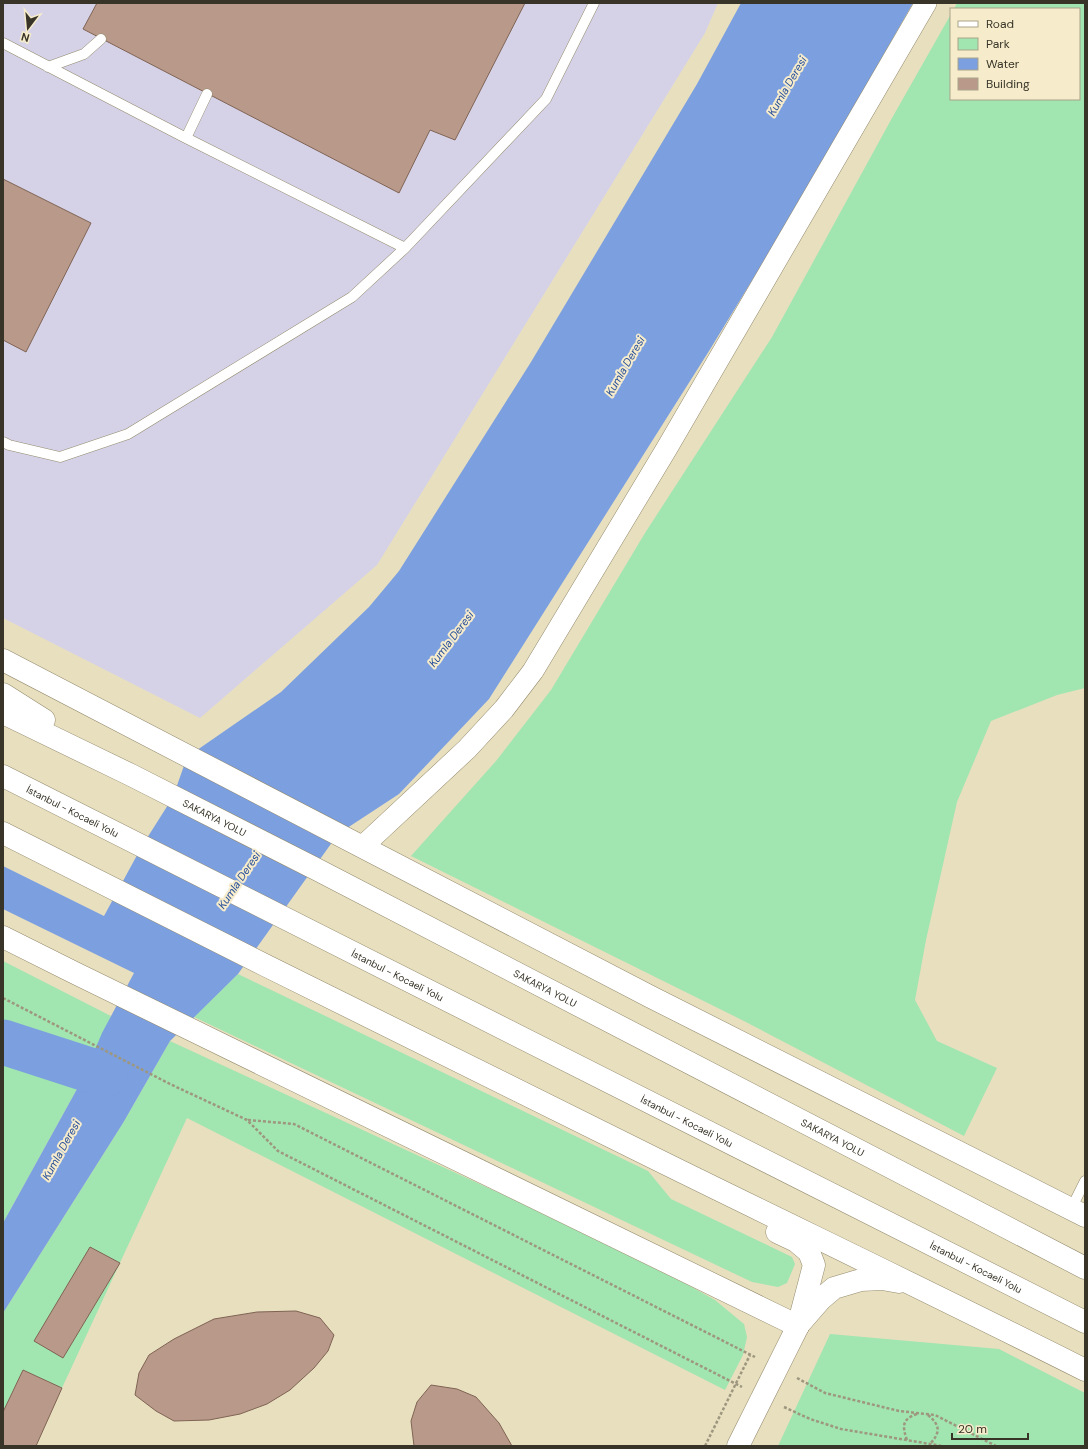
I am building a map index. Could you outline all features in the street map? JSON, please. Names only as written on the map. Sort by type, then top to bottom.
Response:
[{"type":"main road","points":[[3,660],[651,997],[1078,1212]]},
{"type":"main road","points":[[3,694],[131,775]]},
{"type":"main road","name":"SAKARYA YOLU","points":[[3,713],[131,775],[1085,1268]]},
{"type":"main road","name":"İstanbul - Kocaeli Yolu","points":[[3,776],[1085,1322]]},
{"type":"main road","points":[[3,786],[67,808]]},
{"type":"main road","points":[[3,833],[118,892],[662,1162],[913,1284],[1085,1370]]},
{"type":"main road","points":[[3,936],[75,973],[798,1326]]},
{"type":"main road","points":[[662,1162],[689,1187],[712,1202],[796,1241],[808,1252],[814,1265],[798,1326],[738,1446]]},
{"type":"main road","points":[[798,1326],[834,1288],[861,1280],[875,1279],[913,1284]]},
{"type":"street","points":[[363,846],[467,750],[504,709],[533,671],[667,448],[926,3]]},
{"type":"lane","points":[[3,442],[9,445],[60,457],[128,434],[352,297],[405,248],[546,99],[594,3]]},
{"type":"lane","points":[[48,67],[84,54],[101,39]]},
{"type":"lane","points":[[3,43],[186,138],[405,248]]},
{"type":"lane","points":[[186,138],[207,94]]},
{"type":"lane","points":[[1078,1212],[1085,1181]]},
{"type":"path","points":[[3,998],[170,1084],[248,1120],[294,1124],[826,1393],[899,1411],[935,1415],[996,1446]]},
{"type":"path","points":[[248,1120],[278,1151],[763,1398],[810,1419],[841,1429],[942,1446]]},
{"type":"path","points":[[705,1446],[750,1355]]},
{"type":"path","points":[[907,1440],[904,1431],[905,1422],[911,1417],[920,1414]]},
{"type":"path","points":[[928,1415],[936,1422],[938,1430],[936,1437],[930,1444]]},
{"type":"shaded area","points":[[3,3],[718,3],[705,33],[377,565],[200,718],[3,618]]},
{"type":"green space","points":[[957,3],[1085,3],[1085,688],[1057,695],[991,721],[957,802],[926,940],[915,1000],[937,1041],[997,1068],[964,1136],[744,1021],[411,856],[496,761],[551,690],[645,533],[772,337],[950,16],[950,100],[1080,100],[1080,8],[954,8]]},
{"type":"green space","points":[[3,961],[111,1016],[82,1080],[3,1223]]},
{"type":"green space","points":[[238,974],[648,1171],[671,1199],[792,1257],[795,1264],[787,1283],[778,1287],[752,1282],[194,1017]]},
{"type":"green space","points":[[170,1041],[512,1199],[688,1285],[715,1300],[744,1324],[747,1337],[743,1355],[725,1390],[187,1118],[62,1388],[23,1370],[3,1412],[3,1313],[123,1123]]},
{"type":"green space","points":[[830,1334],[999,1349],[1085,1393],[1085,1446],[778,1446]]},
{"type":"water","name":"Kumla Deresi","points":[[741,3],[913,3],[798,205],[709,351],[489,699],[399,794],[338,834],[238,974],[170,1041],[123,1123],[3,1313],[3,1223],[82,1080],[102,1033],[134,973],[3,909],[3,866],[104,916],[142,846],[173,797],[187,757],[281,692],[369,607],[399,571],[531,362],[697,84]]},
{"type":"building","points":[[97,3],[525,3],[455,140],[430,130],[399,193],[83,29]]},
{"type":"building","points":[[3,179],[91,223],[26,352],[3,340]]},
{"type":"building","points":[[90,1247],[120,1263],[63,1358],[34,1341]]},
{"type":"building","points":[[296,1311],[320,1318],[334,1335],[328,1351],[314,1368],[290,1390],[267,1404],[240,1414],[209,1420],[174,1421],[156,1411],[135,1395],[139,1373],[149,1355],[174,1339],[214,1319],[257,1312]]},
{"type":"building","points":[[23,1370],[62,1388],[36,1446],[3,1446],[3,1412]]},
{"type":"building","points":[[431,1385],[457,1389],[476,1397],[499,1423],[512,1446],[414,1446],[411,1421],[417,1402]]},
{"type":"waterway","points":[[3,1042],[105,1075]]}]
